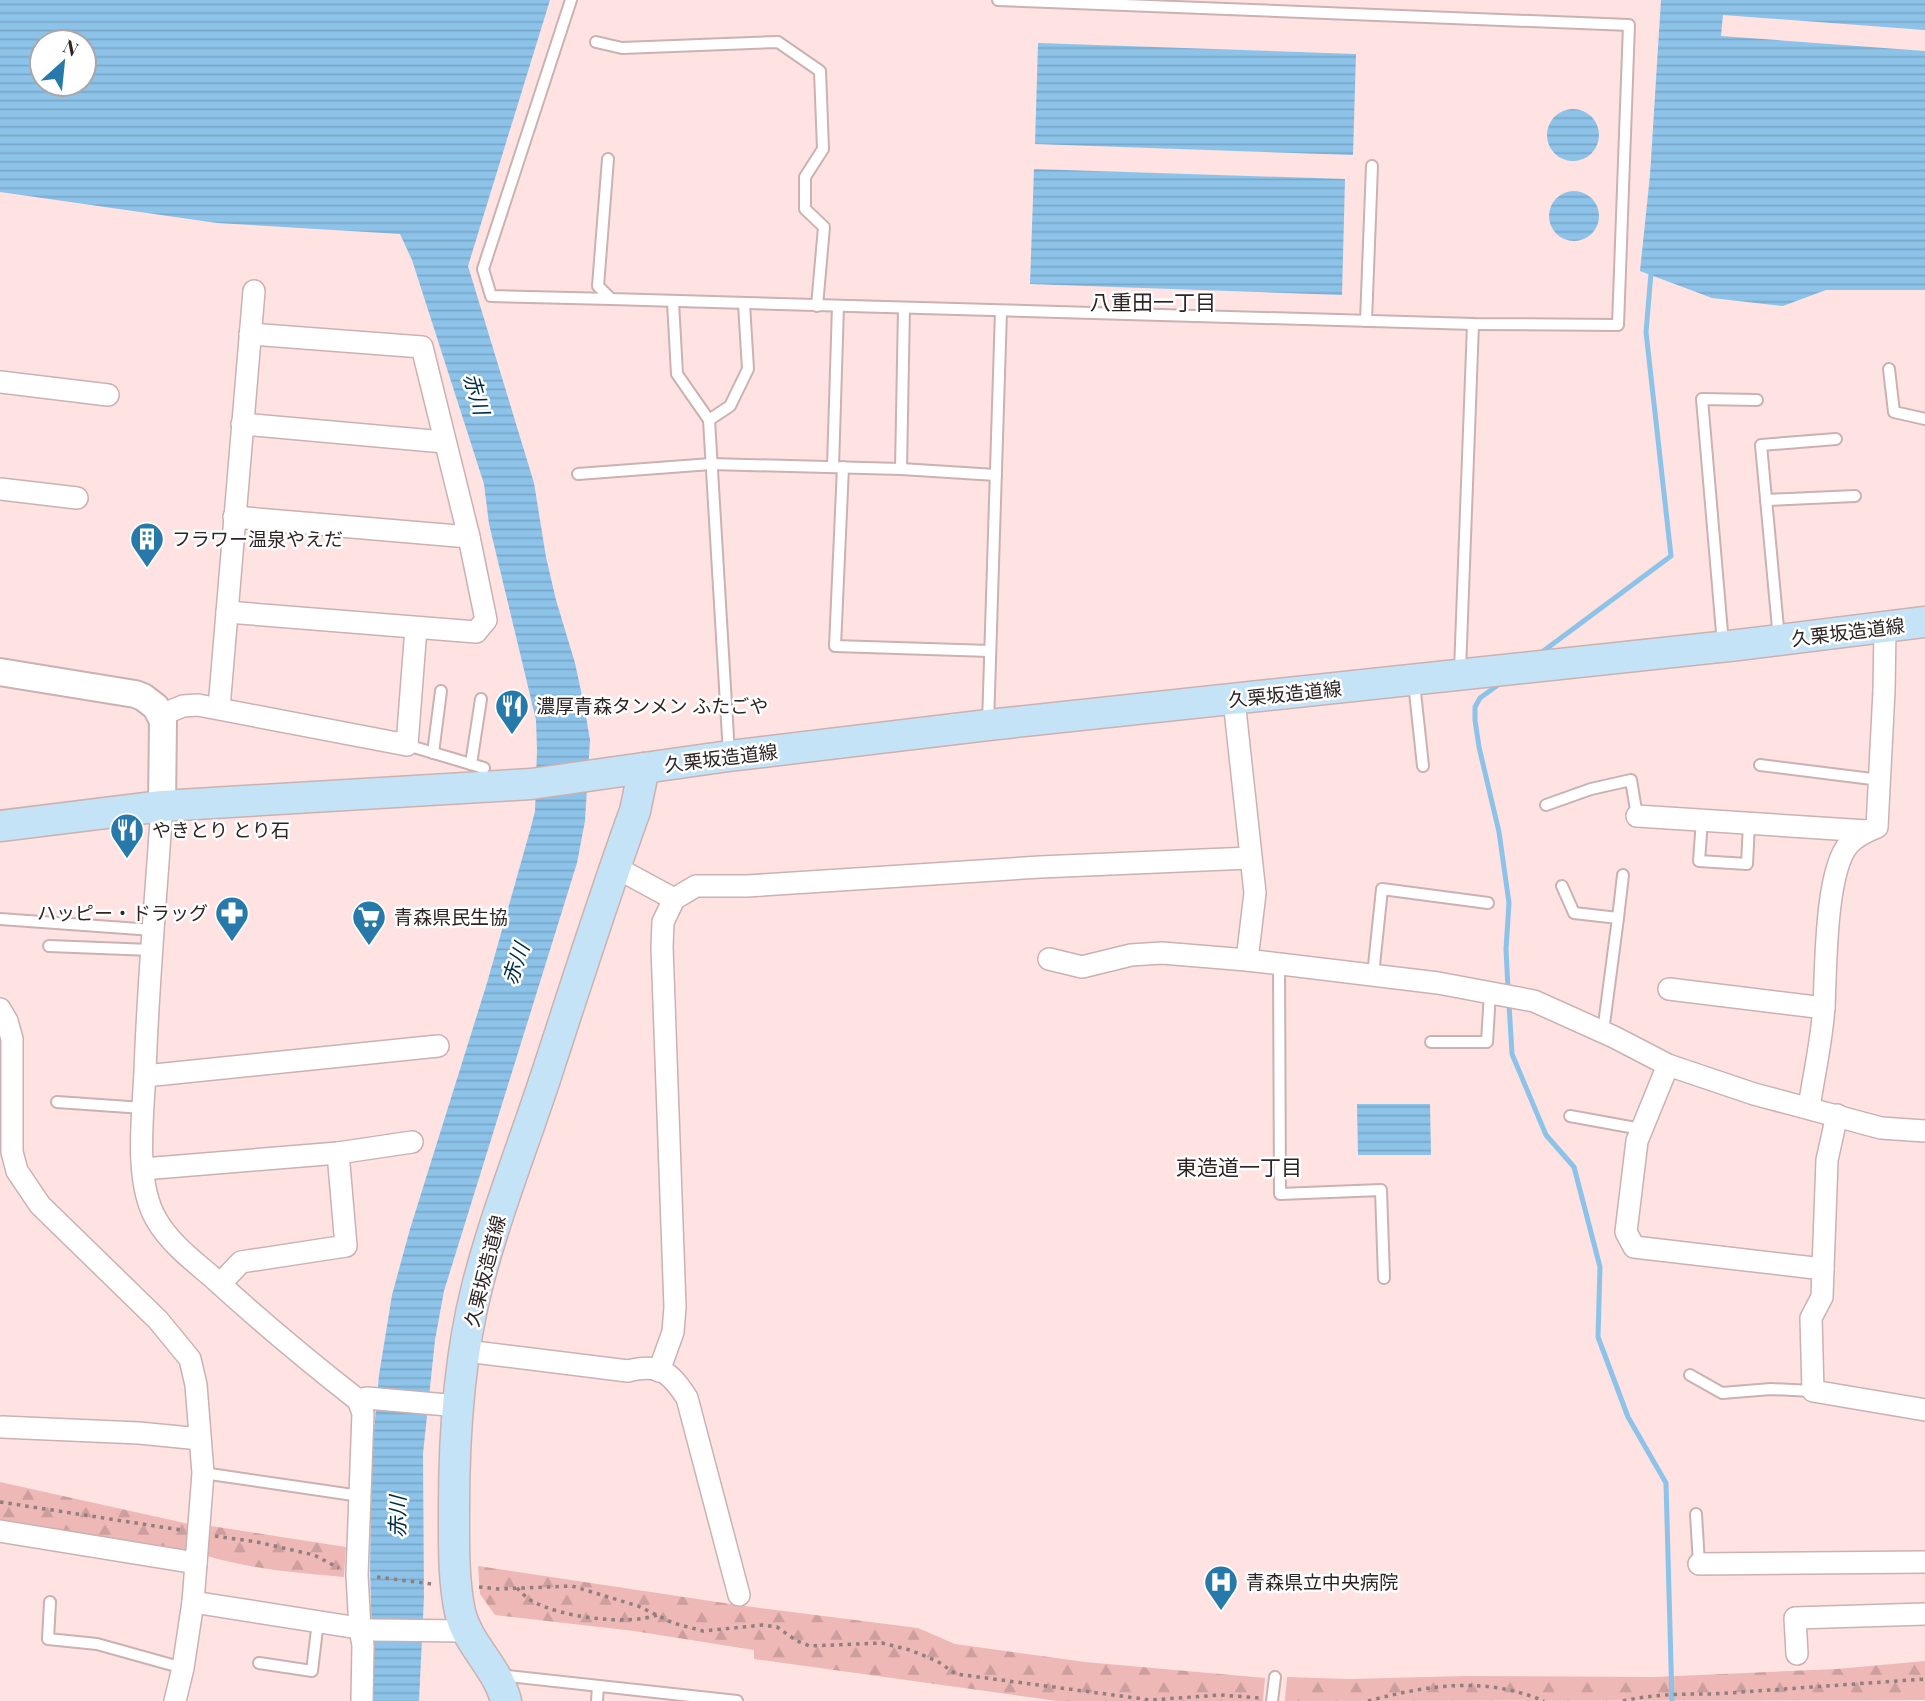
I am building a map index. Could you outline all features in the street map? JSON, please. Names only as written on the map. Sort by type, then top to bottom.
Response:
[{"type":"main road","name":"久栗坂造道線","points":[[0,826],[162,806],[531,784],[729,756],[988,725],[1925,622]]},
{"type":"main road","name":"久栗坂造道線","points":[[501,1688],[461,1615],[455,1578],[454,1476],[466,1351],[477,1288],[500,1211],[635,811],[644,768]]},
{"type":"street","points":[[219,708],[254,291]]},
{"type":"street","points":[[227,612],[476,632],[486,620],[469,537],[422,347],[250,334]]},
{"type":"street","points":[[0,382],[108,395]]},
{"type":"street","points":[[242,424],[444,442]]},
{"type":"street","points":[[0,489],[77,498]]},
{"type":"street","points":[[234,517],[469,537]]},
{"type":"street","points":[[161,715],[191,705],[219,708],[407,745],[416,628]]},
{"type":"street","points":[[1809,1107],[1824,1008],[1826,936],[1838,866],[1849,844],[1877,827],[1885,628]]},
{"type":"street","points":[[0,672],[135,694],[150,701],[161,715],[164,734],[162,806],[143,1108],[146,1198],[161,1227],[169,1238],[281,1340],[362,1399],[459,1406]]},
{"type":"street","points":[[1234,700],[1255,893],[1247,960]]},
{"type":"street","points":[[1637,816],[1867,831]]},
{"type":"street","points":[[659,1371],[673,1332],[675,1307],[663,947],[663,922],[674,899],[696,886],[747,886],[1040,867],[1250,858]]},
{"type":"street","points":[[615,867],[674,899]]},
{"type":"street","points":[[1049,959],[1082,967],[1131,955],[1162,953],[1247,960],[1373,975],[1534,1001],[1604,1032],[1668,1065],[1754,1094],[1881,1128],[1925,1131]]},
{"type":"street","points":[[1669,989],[1824,1008]]},
{"type":"street","points":[[0,1009],[12,1039],[7,1100],[12,1152],[17,1171],[40,1205],[158,1320],[190,1359],[196,1385],[203,1473],[193,1602],[178,1701]]},
{"type":"street","points":[[145,1076],[438,1046]]},
{"type":"street","points":[[1668,1065],[1637,1141],[1626,1231],[1634,1247],[1823,1269]]},
{"type":"street","points":[[1837,1115],[1827,1160],[1822,1297],[1811,1318],[1813,1391],[1925,1410]]},
{"type":"street","points":[[144,1169],[338,1153],[412,1142]]},
{"type":"street","points":[[220,1284],[241,1262],[346,1247],[338,1153]]},
{"type":"street","points":[[466,1351],[628,1371],[644,1367],[673,1377],[687,1398],[739,1595]]},
{"type":"street","points":[[362,1399],[361,1575],[365,1629],[362,1701]]},
{"type":"street","points":[[2,1427],[139,1433],[200,1439]]},
{"type":"street","points":[[0,1531],[196,1563]]},
{"type":"street","points":[[1699,1564],[1925,1562]]},
{"type":"street","points":[[193,1602],[365,1629],[468,1631]]},
{"type":"street","points":[[1797,1654],[1795,1618],[1925,1614]]},
{"type":"lane","points":[[571,0],[483,269],[491,296],[1473,324],[1618,325],[1629,25],[998,0]]},
{"type":"lane","points":[[596,42],[622,48],[778,42],[820,71],[823,149],[805,177],[806,208],[824,227],[817,306]]},
{"type":"lane","points":[[608,159],[598,286],[611,299]]},
{"type":"lane","points":[[1366,321],[1372,166]]},
{"type":"lane","points":[[673,302],[677,374],[709,420],[729,756]]},
{"type":"lane","points":[[709,420],[730,406],[748,369],[744,304]]},
{"type":"lane","points":[[838,306],[835,646],[990,651]]},
{"type":"lane","points":[[901,469],[904,308]]},
{"type":"lane","points":[[988,725],[1001,311]]},
{"type":"lane","points":[[1460,675],[1473,324]]},
{"type":"lane","points":[[1889,369],[1894,412],[1925,419]]},
{"type":"lane","points":[[1723,646],[1702,399],[1757,400]]},
{"type":"lane","points":[[1779,640],[1761,445],[1836,439]]},
{"type":"lane","points":[[578,474],[711,464],[901,469],[996,475]]},
{"type":"lane","points":[[1766,500],[1855,496]]},
{"type":"lane","points":[[1413,680],[1423,766]]},
{"type":"lane","points":[[433,753],[441,691]]},
{"type":"lane","points":[[471,764],[481,699]]},
{"type":"lane","points":[[407,745],[484,768]]},
{"type":"lane","points":[[1760,765],[1880,780]]},
{"type":"lane","points":[[1546,805],[1591,789],[1632,780],[1637,816]]},
{"type":"lane","points":[[1702,820],[1699,861],[1747,864],[1749,824]]},
{"type":"lane","points":[[1604,1032],[1623,875]]},
{"type":"lane","points":[[1562,886],[1574,913],[1618,918]]},
{"type":"lane","points":[[1373,975],[1382,889],[1488,903]]},
{"type":"lane","points":[[0,919],[152,940]]},
{"type":"lane","points":[[49,946],[152,940]]},
{"type":"lane","points":[[1279,964],[1280,1194],[1381,1190],[1384,1278]]},
{"type":"lane","points":[[1431,1042],[1487,1042],[1490,993]]},
{"type":"lane","points":[[57,1102],[143,1108]]},
{"type":"lane","points":[[1570,1116],[1641,1129]]},
{"type":"lane","points":[[1690,1375],[1722,1393],[1771,1389],[1813,1391]]},
{"type":"lane","points":[[203,1473],[360,1496]]},
{"type":"lane","points":[[1696,1514],[1699,1564]]},
{"type":"lane","points":[[50,1602],[48,1639],[97,1644],[183,1668]]},
{"type":"lane","points":[[259,1663],[312,1671],[318,1621]]},
{"type":"lane","points":[[1272,1700],[1275,1677]]},
{"type":"lane","points":[[501,1688],[598,1686],[737,1701]]},
{"type":"lane","points":[[597,1701],[598,1686]]},
{"type":"path","points":[[0,1502],[190,1532]]},
{"type":"path","points":[[206,1534],[314,1555],[348,1573],[429,1584]]},
{"type":"path","points":[[472,1586],[572,1586],[603,1594],[673,1623],[704,1631],[763,1625],[777,1627],[797,1641],[810,1646],[882,1643],[937,1661],[956,1674],[984,1678],[1151,1700],[1220,1695],[1272,1700]]},
{"type":"path","points":[[517,1588],[531,1601],[552,1610],[607,1619],[644,1620],[657,1615]]},
{"type":"path","points":[[1623,1701],[1680,1694],[1925,1679]]},
{"type":"path","points":[[1368,1701],[1420,1689],[1459,1684],[1520,1691],[1544,1701]]},
{"type":"green space","points":[[0,1482],[189,1524],[186,1553],[0,1523]]},
{"type":"green space","points":[[211,1526],[346,1547],[344,1577],[258,1567],[207,1556]]},
{"type":"green space","points":[[478,1566],[737,1605],[918,1628],[955,1644],[1085,1662],[1265,1678],[1263,1701],[1057,1701],[754,1659],[754,1650],[634,1631],[495,1615],[480,1594]]},
{"type":"green space","points":[[1925,1661],[1925,1700],[1285,1701],[1287,1677],[1654,1677],[1837,1669]]},
{"type":"water","name":"赤川","points":[[0,0],[550,0],[468,266],[534,483],[546,557],[584,705],[590,740],[585,821],[577,863],[444,1291],[435,1340],[423,1454],[424,1597],[419,1701],[370,1701],[372,1453],[379,1375],[392,1295],[410,1229],[487,983],[535,811],[536,720],[489,524],[484,484],[412,260],[400,234],[217,223],[0,192]]},
{"type":"water","points":[[1661,0],[1925,0],[1925,290],[1826,290],[1783,306],[1712,298],[1640,271],[1650,175]]},
{"type":"water","points":[[1038,43],[1356,54],[1353,155],[1035,144]]},
{"type":"water","points":[[1573,109],[1592,116],[1599,135],[1592,154],[1573,161],[1554,154],[1547,135],[1554,116]]},
{"type":"water","points":[[1034,169],[1345,179],[1342,295],[1030,284]]},
{"type":"water","points":[[1574,191],[1592,198],[1599,216],[1592,234],[1574,241],[1556,234],[1549,216],[1556,198]]},
{"type":"water","points":[[1357,1104],[1430,1104],[1431,1155],[1358,1155]]},
{"type":"pier","points":[[1723,15],[1925,30],[1925,51],[1721,36]]},
{"type":"waterway","points":[[1538,655],[1671,556],[1646,332],[1651,273]]},
{"type":"waterway","points":[[1502,682],[1480,698],[1475,707],[1475,720],[1499,832],[1509,903],[1506,949],[1508,989]]},
{"type":"waterway","points":[[1509,1004],[1512,1054],[1546,1135],[1574,1167],[1600,1267],[1598,1337],[1628,1417],[1666,1483],[1672,1701]]},
{"type":"place","name":"フラワー温泉やえだ","points":[[147,569]]},
{"type":"place","name":"濃厚青森タンメン ふたごや","points":[[512,736]]},
{"type":"place","name":"やきとり とり石","points":[[127,860]]},
{"type":"place","name":"ハッピー・ドラッグ","points":[[232,943]]},
{"type":"place","name":"青森県民生協","points":[[369,947]]},
{"type":"place","name":"青森県立中央病院","points":[[1221,1612]]},
{"type":"district","name":"八重田一丁目","points":[[1153,303]]},
{"type":"district","name":"東造道一丁目","points":[[1239,1168]]}]
